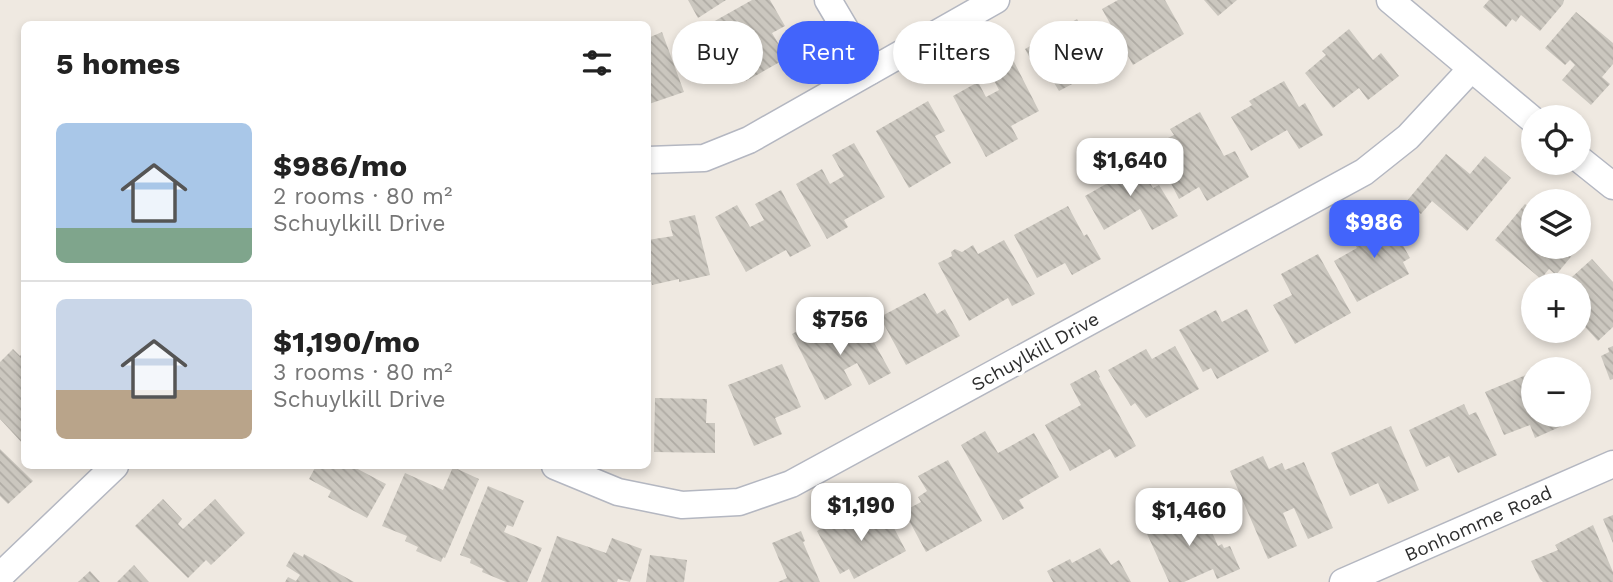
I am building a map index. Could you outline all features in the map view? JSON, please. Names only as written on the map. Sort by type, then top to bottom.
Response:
[{"type":"street","points":[[828,0],[840,21]]},
{"type":"street","points":[[879,66],[996,0]]},
{"type":"street","points":[[1390,0],[1521,110]]},
{"type":"street","name":"Schuylkill Drive","points":[[562,469],[618,492],[682,505],[739,502],[791,484],[1364,172],[1408,137],[1471,69]]},
{"type":"street","points":[[651,160],[704,158],[748,140],[847,84]]},
{"type":"street","points":[[1591,168],[1613,186]]},
{"type":"street","name":"Bonhomme Road","points":[[1343,582],[1613,464]]},
{"type":"street","points":[[0,576],[112,469]]},
{"type":"building","points":[[688,0],[726,0],[698,18]]},
{"type":"building","points":[[752,0],[770,0],[782,21],[777,21],[777,30],[772,33],[777,41],[777,64],[763,71],[763,21],[715,21]]},
{"type":"building","points":[[1118,0],[1165,0],[1184,34],[1133,65],[1128,56],[1128,21],[1109,21],[1102,9]]},
{"type":"building","points":[[1204,0],[1237,0],[1218,16]]},
{"type":"building","points":[[1489,0],[1564,0],[1540,31],[1521,15],[1516,22],[1512,19],[1506,27],[1483,7]]},
{"type":"building","points":[[1576,12],[1613,43],[1613,64],[1602,77],[1610,84],[1591,105],[1562,80],[1575,65],[1570,60],[1565,65],[1545,48]]},
{"type":"building","points":[[1349,29],[1373,60],[1381,53],[1399,76],[1368,100],[1359,88],[1333,108],[1305,73],[1326,55],[1322,51]]},
{"type":"building","points":[[662,32],[672,59],[672,84],[681,84],[684,92],[651,103],[651,37]]},
{"type":"building","points":[[1015,64],[1039,111],[1011,126],[1018,139],[986,157],[953,96],[974,84],[979,84],[986,97],[999,90],[996,84],[1015,84]]},
{"type":"building","points":[[1284,81],[1299,107],[1305,103],[1323,135],[1299,149],[1287,130],[1251,151],[1231,117],[1252,105],[1249,101]]},
{"type":"building","points":[[1055,84],[1072,84],[1059,91]]},
{"type":"building","points":[[928,101],[945,131],[935,136],[951,163],[909,188],[876,131]]},
{"type":"building","points":[[1200,112],[1224,156],[1235,151],[1249,177],[1207,201],[1199,187],[1179,199],[1152,146],[1174,135],[1170,129]]},
{"type":"building","points":[[854,143],[885,197],[844,220],[848,227],[827,239],[796,184],[822,169],[830,184],[844,176],[832,155]]},
{"type":"building","points":[[1446,154],[1470,174],[1485,156],[1511,178],[1467,231],[1432,201],[1421,214],[1406,202]]},
{"type":"building","points":[[1137,161],[1153,188],[1159,185],[1178,216],[1152,230],[1140,209],[1104,230],[1085,196],[1106,184],[1100,175],[1123,162],[1126,167]]},
{"type":"building","points":[[781,190],[811,246],[790,257],[786,250],[746,272],[715,217],[737,205],[750,227],[764,220],[755,204]]},
{"type":"building","points":[[1068,206],[1084,236],[1087,234],[1101,259],[1072,275],[1065,263],[1037,278],[1014,235]]},
{"type":"building","points":[[1521,209],[1521,259],[1569,259],[1558,273],[1549,269],[1546,273],[1534,273],[1495,240]]},
{"type":"building","points":[[695,215],[710,275],[652,285],[651,240],[673,236],[669,221]]},
{"type":"building","points":[[1386,215],[1410,258],[1403,262],[1409,274],[1357,302],[1334,261],[1357,248],[1350,235]]},
{"type":"building","points":[[1004,240],[1035,294],[1012,306],[1008,298],[969,321],[938,263],[952,256],[951,252],[955,249],[962,252],[973,245],[978,254]]},
{"type":"building","points":[[1318,254],[1351,313],[1295,344],[1273,305],[1292,295],[1281,274]]},
{"type":"building","points":[[1592,259],[1613,282],[1613,327],[1598,341],[1591,333],[1591,273],[1576,273]]},
{"type":"building","points":[[925,293],[937,314],[945,309],[960,336],[906,365],[880,317]]},
{"type":"building","points":[[1247,309],[1269,351],[1217,379],[1211,368],[1203,372],[1179,330],[1216,310],[1222,322]]},
{"type":"building","points":[[861,319],[891,373],[869,385],[857,363],[844,370],[852,385],[825,400],[792,334],[812,323],[821,340]]},
{"type":"building","points":[[1175,346],[1199,389],[1146,418],[1135,403],[1131,406],[1108,370],[1146,349],[1152,359]]},
{"type":"building","points":[[1613,346],[1613,379],[1610,380],[1601,356]]},
{"type":"building","points":[[13,349],[21,355],[21,442],[0,419],[0,362]]},
{"type":"building","points":[[782,364],[801,407],[775,418],[782,434],[754,446],[728,385]]},
{"type":"building","points":[[1096,370],[1136,446],[1115,458],[1110,449],[1070,471],[1045,425],[1081,405],[1070,384]]},
{"type":"building","points":[[1521,377],[1521,427],[1525,427],[1504,435],[1485,392]]},
{"type":"building","points":[[655,398],[707,399],[706,423],[715,423],[715,453],[654,452]]},
{"type":"building","points":[[1464,404],[1469,415],[1476,412],[1497,455],[1458,473],[1449,456],[1426,467],[1409,430]]},
{"type":"building","points":[[1391,426],[1419,490],[1388,504],[1378,483],[1350,496],[1331,453]]},
{"type":"building","points":[[1531,427],[1560,427],[1535,438]]},
{"type":"building","points":[[985,431],[998,453],[1034,433],[1059,477],[1019,500],[1024,508],[1003,520],[961,445]]},
{"type":"building","points":[[0,449],[33,481],[8,504],[0,496]]},
{"type":"building","points":[[1263,456],[1269,469],[1282,463],[1285,470],[1304,462],[1333,528],[1308,539],[1294,508],[1283,513],[1297,546],[1268,559],[1230,471]]},
{"type":"building","points":[[948,460],[982,521],[926,552],[904,511],[921,502],[918,497],[927,491],[918,476]]},
{"type":"building","points":[[314,469],[358,469],[386,484],[367,518],[328,497],[331,491],[309,479]]},
{"type":"building","points":[[452,469],[479,479],[441,562],[416,551],[418,547],[405,541],[407,536],[382,526],[405,473],[443,490]]},
{"type":"building","points":[[488,486],[524,501],[513,527],[507,525],[504,532],[542,548],[527,582],[506,582],[482,572],[483,569],[470,563],[471,559],[460,555]]},
{"type":"building","points":[[163,499],[182,519],[178,524],[183,529],[215,499],[245,533],[211,565],[206,560],[188,578],[135,526]]},
{"type":"building","points":[[884,509],[906,551],[854,579],[849,569],[840,574],[817,531],[855,510],[861,522]]},
{"type":"building","points":[[1185,511],[1189,520],[1204,514],[1218,546],[1230,546],[1240,569],[1217,579],[1213,569],[1184,582],[1169,582],[1143,525],[1167,514],[1169,518]]},
{"type":"building","points":[[1613,515],[1613,543],[1603,519]]},
{"type":"building","points":[[1593,525],[1613,572],[1613,582],[1543,582],[1531,561],[1558,550],[1555,545]]},
{"type":"building","points":[[801,531],[820,582],[778,582],[787,578],[772,543]]},
{"type":"building","points":[[557,536],[606,553],[612,538],[642,549],[630,582],[618,579],[617,582],[541,582]]},
{"type":"building","points":[[1100,548],[1111,565],[1119,560],[1131,582],[1053,582],[1047,571],[1070,559],[1072,563]]},
{"type":"building","points":[[294,552],[303,557],[304,554],[354,582],[285,582],[288,577],[296,581],[300,575],[286,566]]},
{"type":"building","points":[[650,555],[687,560],[684,582],[646,582]]},
{"type":"building","points":[[134,565],[149,582],[117,582]]},
{"type":"building","points":[[90,571],[100,582],[78,582]]}]
